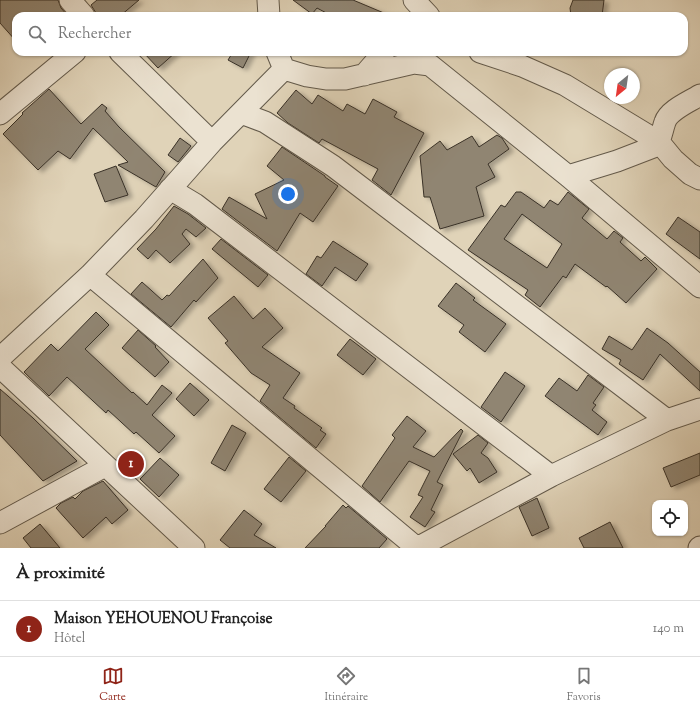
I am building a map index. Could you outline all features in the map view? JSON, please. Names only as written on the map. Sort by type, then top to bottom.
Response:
[{"type":"street","points":[[70,0],[80,12]]},
{"type":"street","points":[[268,0],[268,12]]},
{"type":"street","points":[[0,114],[70,56]]},
{"type":"street","points":[[124,56],[212,142]]},
{"type":"street","points":[[364,75],[381,56]]},
{"type":"street","points":[[492,56],[522,66],[565,85],[659,142],[673,159],[690,174],[700,179]]},
{"type":"street","points":[[0,358],[90,275],[144,219],[212,142],[240,113],[280,61],[307,76],[345,79],[434,58],[568,176],[700,287]]},
{"type":"street","points":[[568,176],[651,148],[659,142],[665,122],[671,112],[700,95]]},
{"type":"street","points":[[240,113],[265,122],[333,166],[667,420]]},
{"type":"street","points":[[170,189],[194,204],[551,476]]},
{"type":"street","points":[[90,275],[417,548],[551,476],[667,420],[700,409]]},
{"type":"street","points":[[0,367],[194,548]]},
{"type":"street","points":[[0,523],[105,466]]},
{"type":"building","points":[[0,0],[58,0],[64,12],[12,12],[12,36],[0,23]]},
{"type":"building","points":[[97,0],[139,0],[125,12],[95,12],[91,5]]},
{"type":"building","points":[[293,0],[353,0],[382,12],[324,12],[317,8],[314,12],[309,12]]},
{"type":"building","points":[[573,0],[604,0],[602,12],[570,12],[570,8]]},
{"type":"building","points":[[147,56],[172,56],[158,68]]},
{"type":"building","points":[[230,56],[249,56],[243,68],[228,60]]},
{"type":"building","points":[[49,89],[81,124],[102,104],[107,108],[105,111],[119,127],[165,172],[156,187],[118,165],[128,162],[93,128],[70,159],[58,151],[38,170],[3,134],[23,114],[22,113]]},
{"type":"building","points":[[296,90],[312,104],[318,95],[343,111],[347,104],[365,114],[373,99],[397,112],[394,117],[424,133],[391,195],[372,180],[378,169],[322,139],[319,143],[288,123],[277,113]]},
{"type":"building","points":[[497,135],[502,138],[509,149],[488,164],[495,177],[476,187],[484,216],[440,229],[430,197],[424,197],[420,156],[440,141],[447,150],[472,136],[479,147]]},
{"type":"building","points":[[180,138],[191,146],[178,162],[168,155]]},
{"type":"building","points":[[282,147],[338,186],[313,222],[300,213],[277,251],[222,209],[229,197],[267,219],[255,194],[284,180],[267,166]]},
{"type":"building","points":[[116,166],[128,195],[105,202],[94,174]]},
{"type":"building","points":[[516,192],[521,192],[544,208],[550,200],[558,205],[568,192],[589,209],[582,218],[607,239],[614,231],[623,238],[620,242],[641,261],[645,257],[657,269],[626,303],[607,286],[606,287],[575,264],[566,278],[563,276],[540,307],[525,295],[528,290],[468,250],[501,205],[505,207]],"holes":[[[522,214],[562,244],[547,268],[504,239]]]},
{"type":"building","points":[[174,206],[188,214],[206,228],[196,237],[186,229],[182,234],[190,244],[170,263],[156,250],[148,259],[137,249],[156,229]]},
{"type":"building","points":[[678,217],[700,232],[700,259],[666,234]]},
{"type":"building","points":[[221,239],[268,275],[258,287],[212,249]]},
{"type":"building","points":[[333,241],[368,264],[356,281],[335,267],[322,286],[306,274],[317,256],[321,258]]},
{"type":"building","points":[[203,259],[218,278],[196,302],[194,300],[171,327],[131,294],[142,282],[162,300],[167,295],[169,296]]},
{"type":"building","points":[[456,283],[475,298],[473,300],[506,324],[485,352],[459,332],[464,325],[438,306]]},
{"type":"building","points":[[234,296],[253,319],[265,308],[283,328],[262,347],[300,373],[283,398],[295,406],[294,408],[322,428],[320,430],[326,434],[316,448],[260,401],[270,385],[251,373],[225,343],[228,341],[208,318]]},
{"type":"building","points":[[96,312],[109,325],[85,349],[147,405],[162,385],[172,393],[152,415],[175,436],[159,453],[136,432],[134,434],[108,410],[106,413],[67,377],[49,396],[24,372],[51,344],[58,351]]},
{"type":"building","points":[[647,328],[668,343],[700,372],[700,391],[660,354],[643,380],[619,364],[621,360],[602,349],[609,336],[632,350]]},
{"type":"building","points":[[138,330],[156,346],[155,347],[169,362],[155,377],[122,348]]},
{"type":"building","points":[[350,339],[376,359],[363,375],[337,355]]},
{"type":"building","points":[[505,372],[525,386],[501,422],[481,407]]},
{"type":"building","points":[[588,375],[604,387],[593,403],[596,405],[592,410],[607,422],[598,435],[545,396],[559,378],[577,391]]},
{"type":"building","points":[[190,383],[209,400],[194,416],[176,399]]},
{"type":"building","points":[[0,389],[33,418],[77,461],[43,481],[0,435]]},
{"type":"building","points":[[407,416],[426,431],[413,447],[434,457],[461,429],[463,431],[437,482],[443,485],[431,510],[435,512],[425,527],[410,517],[423,497],[418,495],[430,471],[409,461],[380,502],[362,486],[395,438],[392,435]]},
{"type":"building","points":[[232,425],[246,433],[225,471],[211,463]]},
{"type":"building","points":[[478,435],[488,443],[481,453],[488,458],[497,472],[479,483],[470,468],[467,471],[453,454]]},
{"type":"building","points":[[700,453],[700,475],[671,487],[663,468]]},
{"type":"building","points":[[289,457],[306,471],[281,502],[264,489]]},
{"type":"building","points":[[160,458],[179,475],[159,497],[140,479]]},
{"type":"building","points":[[103,481],[128,510],[112,524],[106,517],[83,538],[56,508],[61,503],[73,497],[75,499],[83,491]]},
{"type":"building","points":[[537,498],[549,528],[532,536],[519,507]]},
{"type":"building","points":[[343,505],[346,508],[348,506],[387,539],[379,548],[305,548],[326,526]]},
{"type":"building","points":[[244,510],[262,524],[254,535],[276,548],[230,548],[220,540]]},
{"type":"building","points":[[610,522],[623,548],[584,548],[579,538]]},
{"type":"building","points":[[40,524],[60,548],[31,548],[23,538]]},
{"type":"place","name":"Maison YEHOUENOU Françoise","points":[[131,464]]}]
